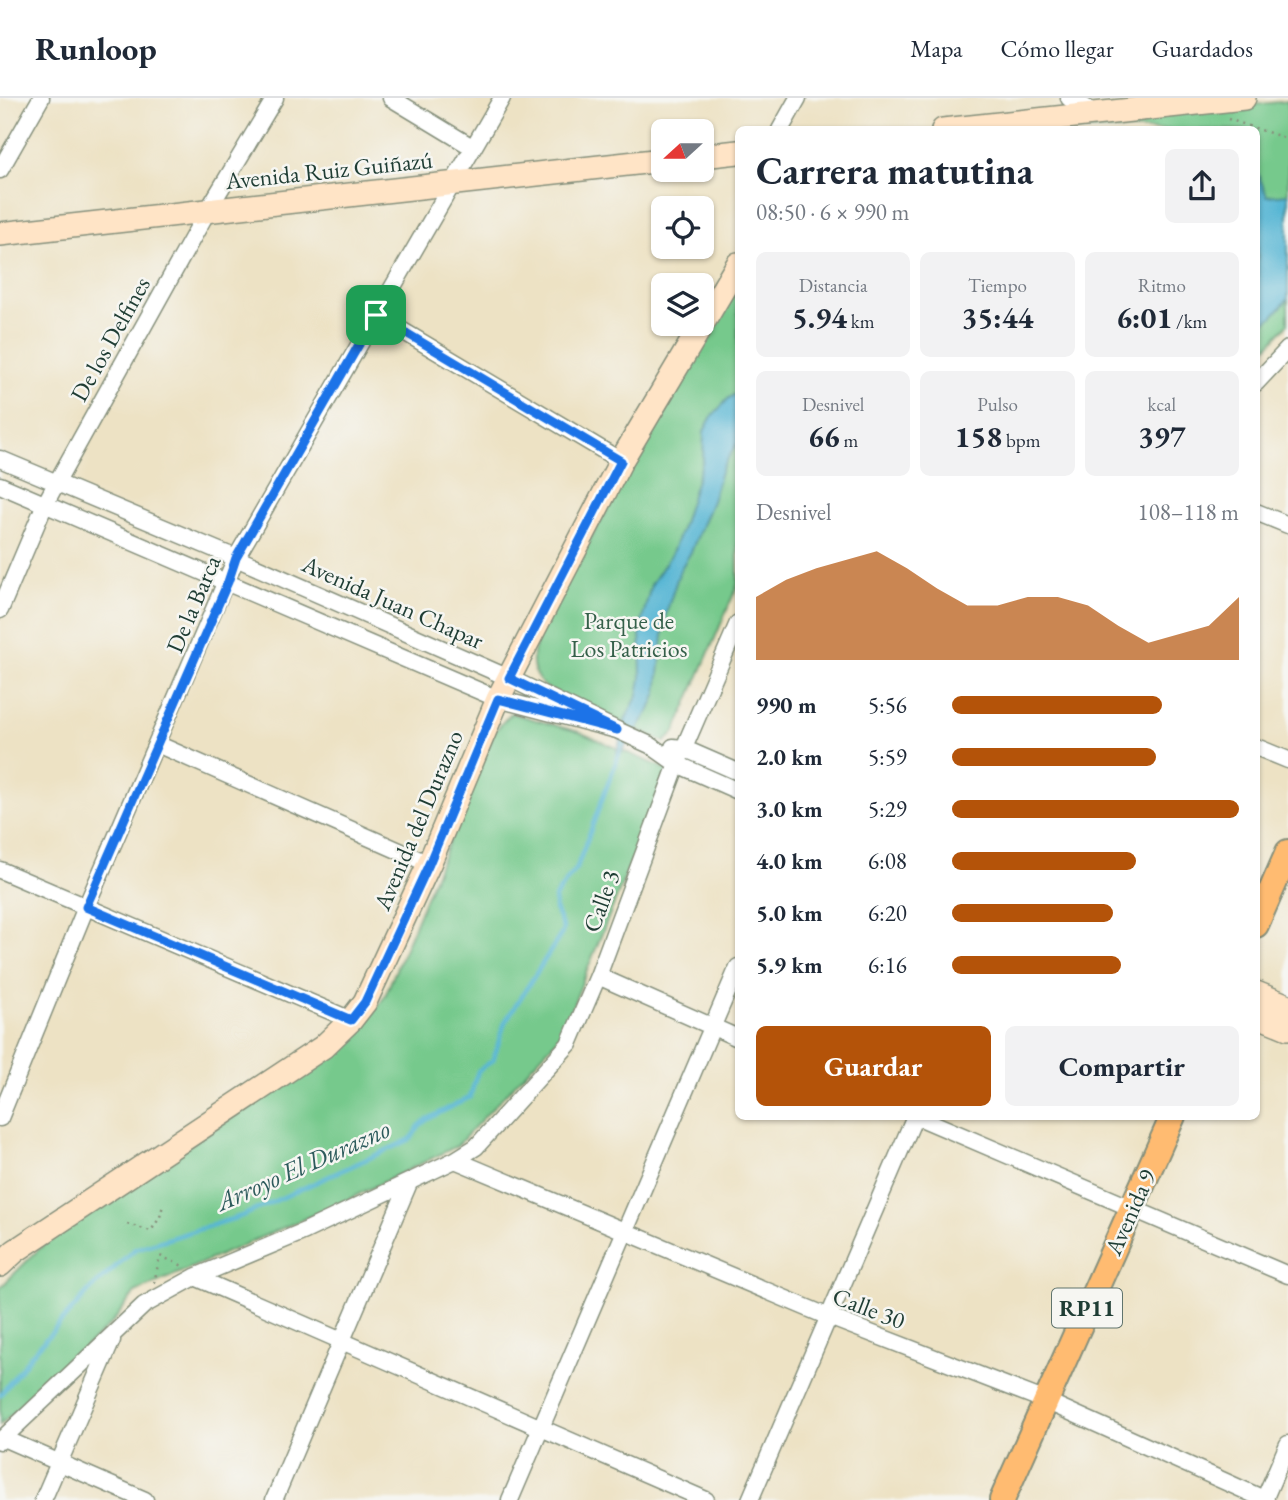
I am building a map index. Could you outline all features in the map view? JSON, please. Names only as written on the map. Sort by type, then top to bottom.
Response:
[{"type":"main road","points":[[982,126],[1244,98]]},
{"type":"main road","name":"Avenida Ruiz Guiñazú","points":[[0,234],[651,161]]},
{"type":"main road","name":"Avenida del Durazno","points":[[5,1253],[323,1047],[365,1002],[429,864],[498,699],[621,461],[735,269]]},
{"type":"main road","points":[[1260,916],[1288,852]]},
{"type":"main road","points":[[1260,995],[1288,1006]]},
{"type":"main road","points":[[1260,1017],[1288,1028]]},
{"type":"main road","name":"Avenida 9","points":[[1002,1500],[1171,1120]]},
{"type":"street","points":[[0,170],[41,98]]},
{"type":"street","name":"De los Delfines","points":[[0,610],[45,504],[208,210],[275,98]]},
{"type":"street","points":[[391,98],[472,148]]},
{"type":"street","name":"De la Barca","points":[[0,1118],[86,907],[228,582],[236,558],[502,98]]},
{"type":"street","points":[[782,126],[798,98]]},
{"type":"street","points":[[1069,98],[1097,114]]},
{"type":"street","points":[[376,315],[621,461]]},
{"type":"street","points":[[1260,379],[1288,349]]},
{"type":"street","name":"Avenida Juan Chapar","points":[[0,459],[236,558],[509,678],[617,730]]},
{"type":"street","name":"Avenida Juan Chapar","points":[[0,485],[498,699],[617,730]]},
{"type":"street","points":[[1260,514],[1288,525]]},
{"type":"street","name":"Calle 3","points":[[1,1440],[149,1303],[194,1278],[409,1183],[476,1147],[569,1044],[598,976],[683,748],[735,630]]},
{"type":"street","points":[[617,730],[650,745],[677,764],[735,790]]},
{"type":"street","points":[[157,744],[429,864]]},
{"type":"street","points":[[650,745],[683,748],[735,771]]},
{"type":"street","points":[[1260,749],[1288,760]]},
{"type":"street","points":[[0,870],[351,1020]]},
{"type":"street","points":[[510,1500],[735,974]]},
{"type":"street","points":[[598,976],[735,1037]]},
{"type":"street","points":[[750,1500],[913,1120]]},
{"type":"street","points":[[924,1120],[1288,1276]]},
{"type":"street","name":"Calle 30","points":[[455,1160],[829,1317],[1046,1401],[1265,1500]]},
{"type":"street","points":[[274,1500],[409,1183]]},
{"type":"street","points":[[194,1278],[706,1500]]},
{"type":"street","points":[[43,1500],[114,1335]]},
{"type":"street","points":[[1,1440],[145,1500]]},
{"type":"street","points":[[1265,1500],[1288,1444]]},
{"type":"path","points":[[127,1224],[151,1231],[160,1217],[163,1205]]},
{"type":"path","points":[[149,1303],[160,1256],[194,1278]]},
{"type":"green space","points":[[1288,101],[1288,324],[1260,355],[1260,126],[1051,126]]},
{"type":"green space","name":"Parque de Los Patricios","points":[[735,290],[735,591],[675,732],[665,742],[549,690],[535,674],[535,647],[545,617],[708,336],[714,336],[714,326]]},
{"type":"green space","points":[[511,713],[579,732],[668,770],[561,1035],[457,1146],[345,1201],[135,1292],[113,1322],[0,1425],[0,1288],[52,1236],[360,1032],[385,996],[495,731]]},
{"type":"water","points":[[1260,179],[1267,196],[1288,194],[1288,299],[1260,326]]},
{"type":"water","points":[[735,394],[735,447],[722,468],[691,552],[680,570],[665,617],[657,693],[650,710],[617,759],[626,718],[638,695],[641,679],[640,628],[651,585],[672,553],[682,527],[703,460],[704,431],[712,416]]},
{"type":"waterway","name":"Arroyo El Durazno","points":[[0,1395],[33,1353],[91,1289],[135,1249],[242,1216],[411,1139],[419,1126],[428,1119],[470,1097],[478,1071],[493,1060],[505,1022],[562,933],[563,928],[555,909],[555,897],[577,867],[619,754]]},
{"type":"route","points":[[376,315],[621,461],[509,678],[617,730],[498,699],[429,864],[365,1002],[351,1020],[86,907],[228,582],[236,558],[376,315]]}]
